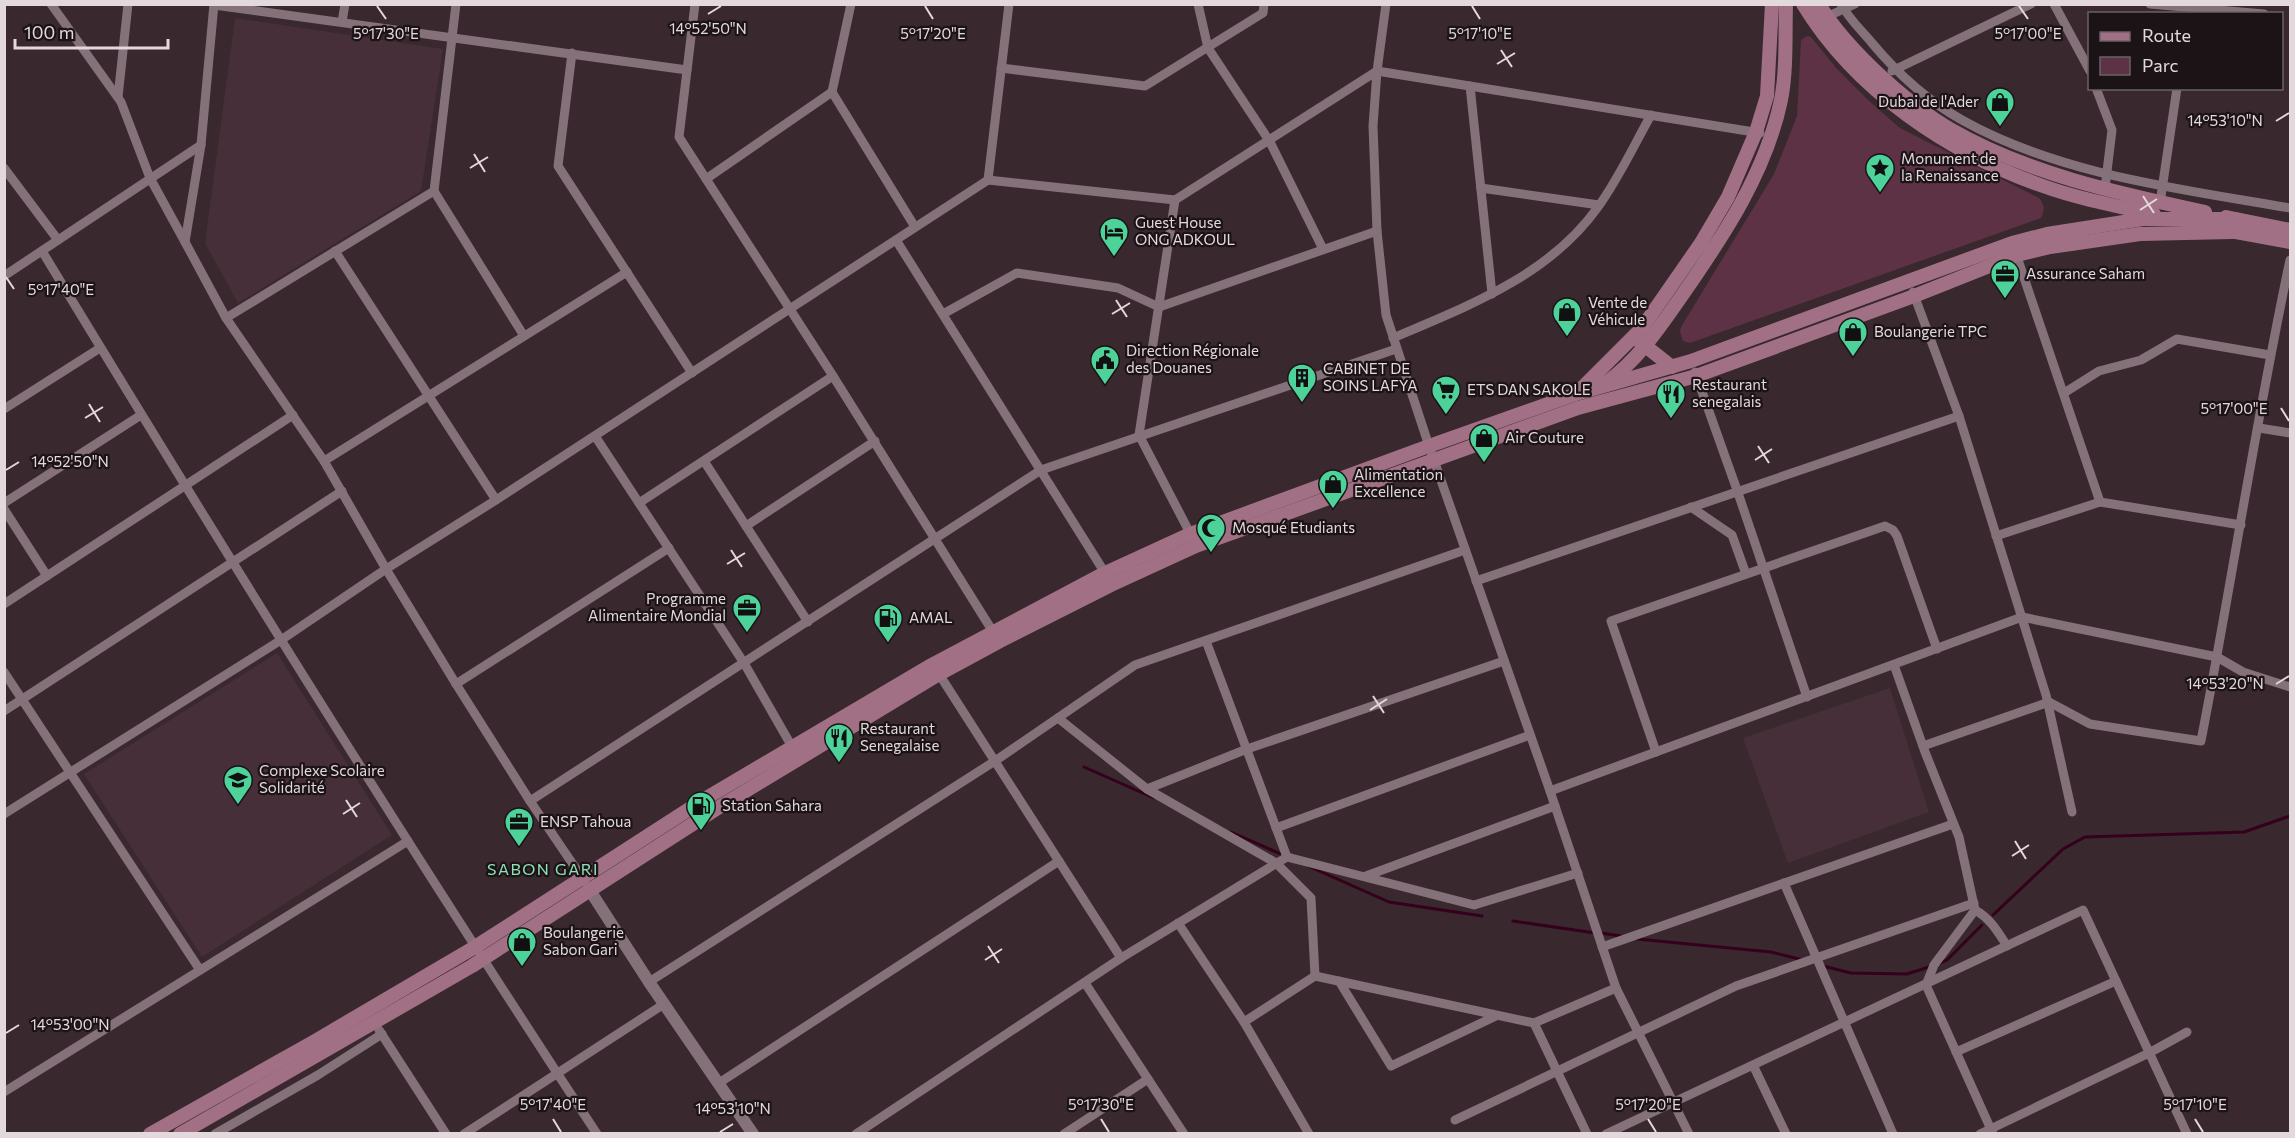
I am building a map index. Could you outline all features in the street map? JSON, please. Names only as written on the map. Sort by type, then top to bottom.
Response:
[{"type":"main road","points":[[1556,417],[1576,394],[1634,338],[1701,243],[1728,197],[1756,132],[1767,96],[1772,4]]},
{"type":"main road","points":[[1578,408],[1647,345],[1713,250],[1741,204],[1771,135],[1781,99],[1786,4]]},
{"type":"main road","points":[[1803,4],[1820,15],[1867,64],[1902,95],[1958,134],[2007,158],[2047,172],[2290,242]]},
{"type":"main road","points":[[1883,78],[1894,105],[1942,139],[2002,171],[2044,187],[2102,203],[2173,218],[2290,230]]},
{"type":"main road","points":[[1431,452],[1696,375],[1914,296],[2047,234],[2143,219],[2173,218]]},
{"type":"main road","points":[[180,1134],[318,1047],[479,953],[712,803],[1105,573],[1431,452],[1576,394],[1691,361],[1908,281],[2014,249],[2050,247],[2140,234],[2233,225]]},
{"type":"main road","points":[[1634,338],[1647,345],[1660,359],[1672,367]]},
{"type":"main road","points":[[902,690],[939,674],[996,636],[1111,585],[1193,540]]},
{"type":"main road","points":[[150,1134],[318,1047],[378,1028],[479,953]]},
{"type":"street","points":[[51,4],[118,97],[150,178],[226,318],[324,461],[386,569],[530,801],[649,982],[753,1134]]},
{"type":"street","points":[[118,97],[128,4]]},
{"type":"street","points":[[342,22],[345,4]]},
{"type":"street","points":[[456,4],[434,191],[524,336]]},
{"type":"street","points":[[695,4],[679,136],[996,636]]},
{"type":"street","points":[[706,179],[832,92],[851,4]]},
{"type":"street","points":[[988,180],[1009,4]]},
{"type":"street","points":[[1198,4],[1208,48],[1269,142],[1323,249]]},
{"type":"street","points":[[1001,68],[1145,86],[1263,13],[1264,4]]},
{"type":"street","points":[[1386,4],[1377,71],[1373,126],[1377,231],[1386,315],[1392,338],[1616,988],[1689,1134]]},
{"type":"street","points":[[1820,15],[1855,4]]},
{"type":"street","points":[[1883,78],[2031,4]]},
{"type":"street","points":[[2054,4],[2088,67]]},
{"type":"street","points":[[2150,4],[2248,12]]},
{"type":"street","points":[[184,242],[201,146],[214,5],[687,70]]},
{"type":"street","points":[[1842,7],[1883,78],[2021,148],[2107,174],[2290,208]]},
{"type":"street","points":[[572,53],[558,166],[692,373]]},
{"type":"street","points":[[4,814],[281,640],[386,569],[988,180],[1175,200],[1377,71],[1771,135]]},
{"type":"street","points":[[1470,86],[1492,294]]},
{"type":"street","points":[[2098,90],[2112,130],[2105,188]]},
{"type":"street","points":[[2160,203],[2177,90]]},
{"type":"street","points":[[832,92],[915,227]]},
{"type":"street","points":[[1392,338],[1479,302],[1546,262],[1585,224],[1599,206],[1651,115]]},
{"type":"street","points":[[4,276],[201,146]]},
{"type":"street","points":[[5,168],[58,240]]},
{"type":"street","points":[[1481,188],[1599,206]]},
{"type":"street","points":[[226,318],[434,191]]},
{"type":"street","points":[[1175,200],[1139,435],[1193,540]]},
{"type":"street","points":[[943,314],[1017,273],[1118,288],[1159,307],[1377,231]]},
{"type":"street","points":[[896,240],[1105,573]]},
{"type":"street","points":[[2014,249],[2100,502]]},
{"type":"street","points":[[42,251],[281,640],[479,953],[597,1134]]},
{"type":"street","points":[[335,251],[496,500]]},
{"type":"street","points":[[1923,746],[2049,702],[2090,724],[2201,741],[2259,428],[2270,355],[2290,260]]},
{"type":"street","points":[[324,461],[627,272]]},
{"type":"street","points":[[1908,281],[1959,416],[2049,702],[2072,812]]},
{"type":"street","points":[[2064,393],[2099,372],[2141,360],[2177,339],[2270,355]]},
{"type":"street","points":[[4,409],[100,348]]},
{"type":"street","points":[[530,801],[1041,470],[1396,349]]},
{"type":"street","points":[[1691,361],[1807,697]]},
{"type":"street","points":[[639,503],[833,376]]},
{"type":"street","points":[[4,503],[141,415]]},
{"type":"street","points":[[4,603],[293,416]]},
{"type":"street","points":[[1476,582],[1737,490],[1959,416]]},
{"type":"street","points":[[2259,428],[2290,433]]},
{"type":"street","points":[[595,436],[744,663],[795,753]]},
{"type":"street","points":[[746,526],[874,441]]},
{"type":"street","points":[[704,461],[808,622]]},
{"type":"street","points":[[4,711],[342,491]]},
{"type":"street","points":[[1996,536],[2100,502],[2241,525]]},
{"type":"street","points":[[1691,507],[1732,535],[1746,574]]},
{"type":"street","points":[[4,509],[47,576]]},
{"type":"street","points":[[1656,752],[1611,621],[1886,526],[1893,530],[1937,649]]},
{"type":"street","points":[[1732,535],[1750,528]]},
{"type":"street","points":[[456,684],[669,548]]},
{"type":"street","points":[[649,982],[995,761],[1136,665],[1465,550]]},
{"type":"street","points":[[1550,791],[2022,617],[2217,657],[2243,672],[2290,687]]},
{"type":"street","points":[[1206,640],[1287,857]]},
{"type":"street","points":[[1147,789],[1247,749],[1504,661]]},
{"type":"street","points":[[1894,665],[1959,837],[1974,907],[1996,928],[2007,946]]},
{"type":"street","points":[[4,672],[200,970]]},
{"type":"street","points":[[939,674],[1121,958]]},
{"type":"street","points":[[1058,718],[1147,789],[1276,863],[1311,898],[1315,976]]},
{"type":"street","points":[[1276,828],[1530,735]]},
{"type":"street","points":[[1366,876],[1555,806]]},
{"type":"street","points":[[1602,947],[1953,824]]},
{"type":"street","points":[[4,1092],[408,841]]},
{"type":"street","points":[[856,1134],[1121,958],[1287,857],[1474,905],[1578,873]]},
{"type":"street","points":[[718,1083],[1059,861]]},
{"type":"street","points":[[1784,883],[1893,1134]]},
{"type":"street","points":[[1455,1120],[1736,986],[1974,907]]},
{"type":"street","points":[[1974,907],[1934,965],[1926,985],[1992,1131]]},
{"type":"street","points":[[1606,1134],[2083,910],[2187,1134]]},
{"type":"street","points":[[1179,923],[1244,1022],[1309,1134]]},
{"type":"street","points":[[1244,1022],[1315,976],[1534,1023],[1616,988]]},
{"type":"street","points":[[1339,981],[1391,1066],[1496,1016]]},
{"type":"street","points":[[1956,1052],[2116,981]]},
{"type":"street","points":[[1085,983],[1184,1134]]},
{"type":"street","points":[[464,1134],[664,1004]]},
{"type":"street","points":[[1534,1023],[1587,1134]]},
{"type":"street","points":[[215,1134],[318,1075],[378,1028],[443,1132]]},
{"type":"street","points":[[1980,1134],[1992,1131],[2150,1053],[2187,1032]]},
{"type":"street","points":[[1754,1065],[1786,1134]]},
{"type":"street","points":[[1064,1134],[1148,1079]]},
{"type":"shaded area","points":[[235,18],[443,49],[421,191],[238,303],[205,243]]},
{"type":"shaded area","name":"Complexe Scolaire Solidarité","points":[[277,653],[392,835],[202,957],[84,774]]},
{"type":"shaded area","points":[[1890,688],[1929,812],[1788,863],[1743,738]]},
{"type":"green space","points":[[1807,36],[1811,37],[1837,69],[1868,100],[1900,128],[2039,198],[2044,210],[2041,218],[1690,343],[1683,341],[1681,327],[1774,174],[1797,116],[1801,40]]},
{"type":"waterway","points":[[1084,767],[1154,798]]},
{"type":"waterway","points":[[1993,915],[2063,849],[2085,837],[2244,832],[2290,816]]},
{"type":"waterway","points":[[1231,832],[1283,855]]},
{"type":"waterway","points":[[1308,866],[1389,902],[1482,916]]},
{"type":"waterway","points":[[1513,921],[1595,933]]},
{"type":"waterway","points":[[1938,964],[1947,960],[1982,925]]},
{"type":"waterway","points":[[1601,933],[1621,936]]},
{"type":"waterway","points":[[1637,939],[1771,952],[1803,960]]},
{"type":"waterway","points":[[1823,966],[1851,973],[1907,974],[1932,966]]},
{"type":"place","name":"Dubai de l'Ader","points":[[2000,128]]},
{"type":"place","name":"Monument de la Renaissance","points":[[1880,194]]},
{"type":"place","name":"Guest House ONG ADKOUL","points":[[1114,258]]},
{"type":"place","name":"Assurance Saham","points":[[2005,300]]},
{"type":"place","name":"Vente de Véhicule","points":[[1567,338]]},
{"type":"place","name":"Boulangerie TPC","points":[[1853,358]]},
{"type":"place","name":"Direction Régionale des Douanes","points":[[1105,386]]},
{"type":"place","name":"CABINET DE SOINS LAFYA","points":[[1302,404]]},
{"type":"place","name":"ETS DAN SAKOLE","points":[[1446,416]]},
{"type":"place","name":"Restaurant senegalais","points":[[1671,420]]},
{"type":"place","name":"Air Couture","points":[[1484,464]]},
{"type":"place","name":"Alimentation Excellence","points":[[1333,510]]},
{"type":"place","name":"Mosqué Etudiants","points":[[1211,554]]},
{"type":"place","name":"Programme Alimentaire Mondial","points":[[747,634]]},
{"type":"place","name":"AMAL","points":[[888,644]]},
{"type":"place","name":"Restaurant Senegalaise","points":[[839,764]]},
{"type":"place","name":"Complexe Scolaire Solidarité","points":[[238,806]]},
{"type":"place","name":"Station Sahara","points":[[701,832]]},
{"type":"place","name":"ENSP Tahoua","points":[[519,848]]},
{"type":"place","name":"Boulangerie Sabon Gari","points":[[522,968]]},
{"type":"district","name":"SABON GARI","points":[[543,869]]}]
